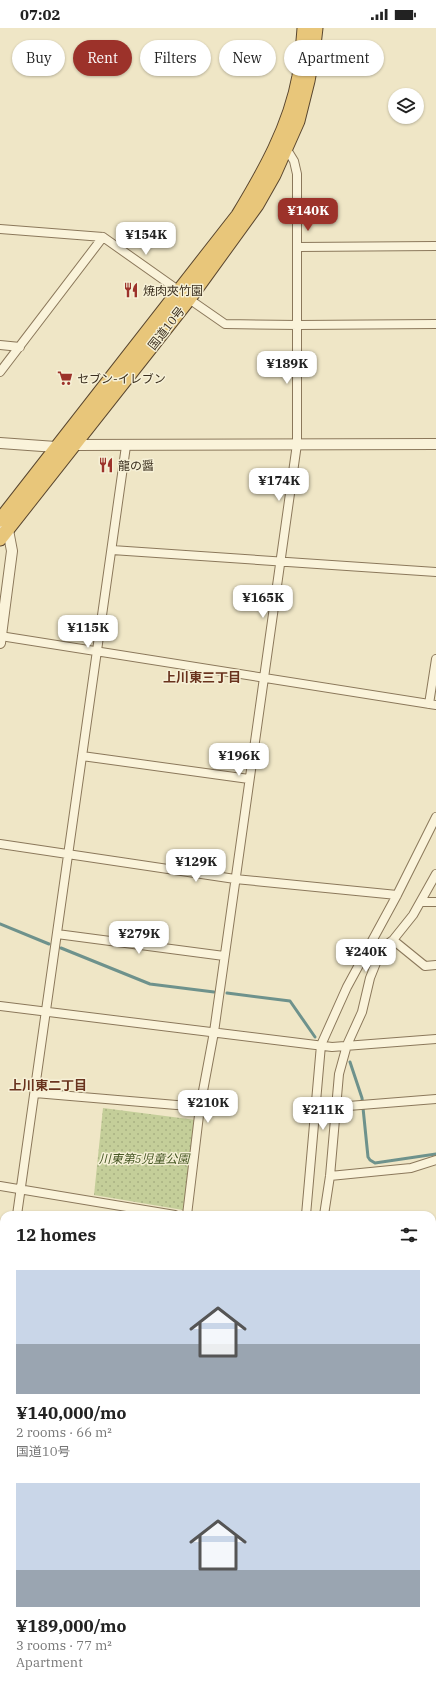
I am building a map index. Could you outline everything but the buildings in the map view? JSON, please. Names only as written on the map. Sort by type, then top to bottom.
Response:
[{"type":"highway","name":"国道10号","points":[[2,528],[56,447],[238,215],[259,180],[278,142],[290,110],[298,78],[304,28]]},
{"type":"highway","name":"国道10号","points":[[2,528],[73,445],[188,299],[257,205],[274,175],[296,126],[302,107],[313,54],[316,28]]},
{"type":"street","points":[[187,1211],[200,1108],[214,1032],[297,444],[297,174],[294,160],[286,148]]},
{"type":"street","points":[[0,229],[103,237],[178,290]]},
{"type":"street","points":[[0,372],[103,237]]},
{"type":"street","points":[[298,247],[436,246]]},
{"type":"street","points":[[188,299],[225,324],[436,324]]},
{"type":"street","points":[[0,345],[20,347]]},
{"type":"street","points":[[0,443],[56,447],[73,445],[436,444]]},
{"type":"street","points":[[18,1211],[126,446]]},
{"type":"street","points":[[2,528],[12,550],[0,638],[97,651],[432,704],[436,659]]},
{"type":"street","points":[[112,550],[436,572]]},
{"type":"street","points":[[82,756],[249,779]]},
{"type":"street","points":[[306,1211],[321,1045],[347,987],[436,817]]},
{"type":"street","points":[[0,844],[236,879],[396,895]]},
{"type":"street","points":[[325,1211],[330,1176],[340,1074],[347,1045],[362,1012],[370,978],[382,948],[393,940],[413,915],[422,902],[436,874]]},
{"type":"street","points":[[422,902],[436,902]]},
{"type":"street","points":[[58,934],[224,956]]},
{"type":"street","points":[[393,940],[425,966],[436,965]]},
{"type":"street","points":[[0,1006],[332,1047],[436,1039]]},
{"type":"street","points":[[35,1093],[200,1108]]},
{"type":"street","points":[[336,1107],[436,1099]]},
{"type":"street","points":[[330,1176],[411,1168],[436,1160]]},
{"type":"street","points":[[0,1186],[152,1211]]},
{"type":"green space","name":"川東第5児童公園","points":[[103,1108],[196,1120],[183,1210],[94,1195]]},
{"type":"waterway","points":[[0,924],[49,944]]},
{"type":"waterway","points":[[61,948],[150,984],[214,992]]},
{"type":"waterway","points":[[227,993],[290,1001],[315,1037]]},
{"type":"waterway","points":[[350,1062],[362,1098],[368,1157],[370,1160],[375,1163],[436,1154]]},
{"type":"place","name":"焼肉夾竹園","points":[[131,290]]},
{"type":"place","name":"セブン-イレブン","points":[[65,378]]},
{"type":"place","name":"龍の醤","points":[[106,465]]},
{"type":"district","name":"上川東三丁目","points":[[202,677]]},
{"type":"district","name":"上川東二丁目","points":[[48,1085]]}]
